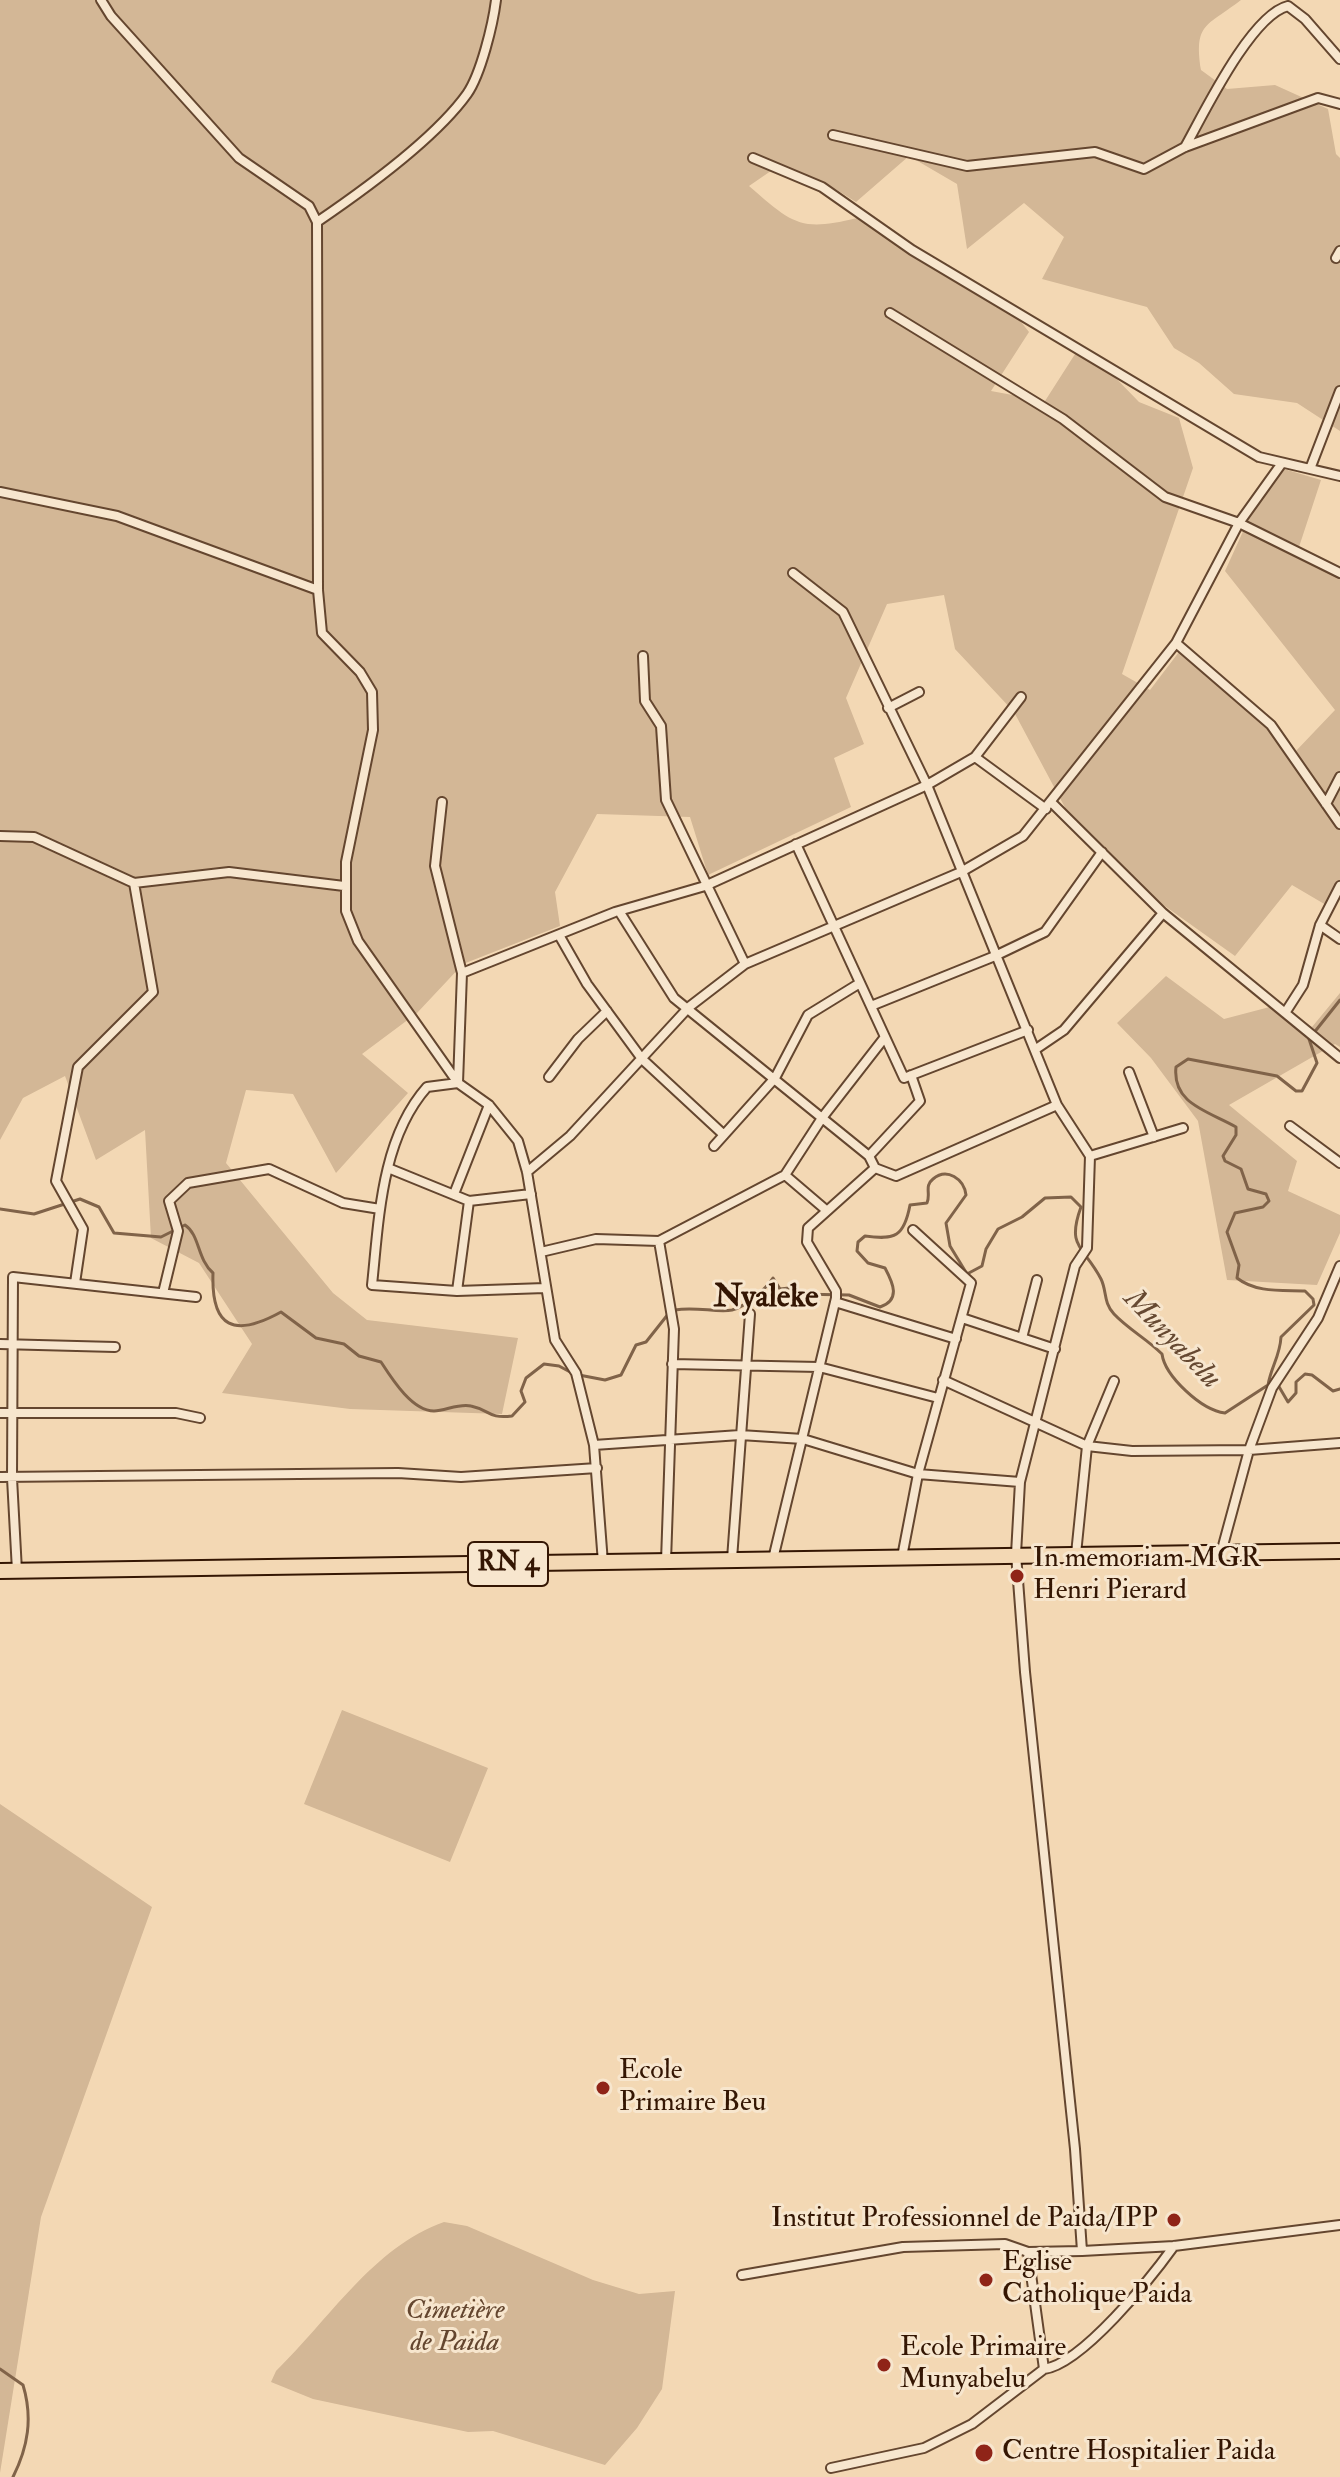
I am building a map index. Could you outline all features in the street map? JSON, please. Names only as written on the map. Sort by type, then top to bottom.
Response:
[{"type":"highway","name":"RN 4","points":[[0,1571],[1340,1551]]},
{"type":"street","points":[[101,0],[111,16],[239,158],[309,206],[317,222],[318,590],[322,633],[360,672],[372,692],[373,730],[344,886],[346,911],[358,941],[458,1083],[489,1105],[518,1141],[527,1172],[555,1340],[576,1373],[594,1445],[603,1563]]},
{"type":"street","points":[[317,222],[363,191],[450,115],[469,91],[494,17],[496,0]]},
{"type":"street","points":[[1185,147],[1235,58],[1276,9],[1288,6],[1305,19],[1340,59]]},
{"type":"street","points":[[833,135],[967,166],[1095,152],[1144,169],[1185,147],[1318,98],[1339,102]]},
{"type":"street","points":[[753,158],[822,187],[912,250],[1259,457],[1340,476]]},
{"type":"street","points":[[890,313],[1063,419],[1165,497],[1239,523],[1340,573]]},
{"type":"street","points":[[1310,469],[1340,391]]},
{"type":"street","points":[[527,1172],[570,1136],[689,1007],[745,964],[961,872],[999,853],[1023,836],[1176,643],[1239,523],[1282,463]]},
{"type":"street","points":[[0,492],[117,516],[318,590]]},
{"type":"street","points":[[793,573],[843,612],[927,785],[1057,1105],[1090,1156],[1087,1248],[1080,1258],[1034,1421],[1020,1482],[1016,1554],[1025,1672],[1075,2149],[1082,2251]]},
{"type":"street","points":[[1176,643],[1271,725],[1340,824]]},
{"type":"street","points":[[643,656],[645,701],[661,726],[666,800],[745,964]]},
{"type":"street","points":[[888,708],[919,692]]},
{"type":"street","points":[[462,973],[619,911],[705,886],[927,785],[975,757],[1021,697]]},
{"type":"street","points":[[975,757],[1048,805],[1102,852],[1163,913],[1340,1058]]},
{"type":"street","points":[[1326,804],[1340,777]]},
{"type":"street","points":[[442,802],[435,866],[462,973],[458,1083]]},
{"type":"street","points":[[0,836],[34,837],[134,883],[229,872],[344,886]]},
{"type":"street","points":[[796,844],[904,1078],[1028,1030]]},
{"type":"street","points":[[871,1006],[995,956],[1045,932],[1102,852]]},
{"type":"street","points":[[75,1283],[83,1229],[56,1181],[78,1067],[153,992],[134,883]]},
{"type":"street","points":[[1285,1013],[1303,985],[1320,925],[1340,886]]},
{"type":"street","points":[[619,911],[674,998],[689,1007],[869,1156],[875,1168],[896,1176],[1057,1105]]},
{"type":"street","points":[[1036,1049],[1064,1030],[1163,913]]},
{"type":"street","points":[[1320,925],[1340,939]]},
{"type":"street","points":[[559,935],[642,1059],[724,1135]]},
{"type":"street","points":[[714,1146],[775,1078],[808,1015],[860,983]]},
{"type":"street","points":[[549,1077],[578,1039],[607,1011]]},
{"type":"street","points":[[541,1252],[596,1239],[659,1241],[785,1175],[822,1118],[885,1037]]},
{"type":"street","points":[[1129,1072],[1154,1137]]},
{"type":"street","points":[[869,1156],[920,1101],[911,1075]]},
{"type":"street","points":[[458,1083],[427,1087],[409,1107],[388,1168],[372,1285],[457,1291],[545,1288]]},
{"type":"street","points":[[454,1194],[489,1105]]},
{"type":"street","points":[[1290,1126],[1340,1163]]},
{"type":"street","points":[[1090,1156],[1183,1128]]},
{"type":"street","points":[[388,1168],[469,1201],[531,1194]]},
{"type":"street","points":[[773,1559],[835,1297],[807,1242],[808,1228],[875,1168]]},
{"type":"street","points":[[163,1293],[178,1228],[169,1201],[188,1183],[269,1169],[343,1203],[380,1209]]},
{"type":"street","points":[[785,1175],[826,1210]]},
{"type":"street","points":[[457,1291],[469,1201]]},
{"type":"street","points":[[902,1557],[918,1474],[971,1283],[913,1230]]},
{"type":"street","points":[[659,1241],[674,1329],[666,1561]]},
{"type":"street","points":[[1221,1553],[1249,1450],[1274,1384],[1318,1318],[1340,1266]]},
{"type":"street","points":[[17,1571],[12,1478],[13,1277],[196,1297]]},
{"type":"street","points":[[1022,1338],[1037,1280]]},
{"type":"street","points":[[835,1297],[956,1339]]},
{"type":"street","points":[[732,1559],[750,1314]]},
{"type":"street","points":[[962,1318],[1055,1349]]},
{"type":"street","points":[[0,1344],[115,1347]]},
{"type":"street","points":[[672,1364],[746,1363],[819,1367],[938,1398]]},
{"type":"street","points":[[943,1380],[1087,1446],[1132,1451],[1249,1450],[1340,1443]]},
{"type":"street","points":[[1076,1554],[1087,1446],[1114,1381]]},
{"type":"street","points":[[0,1413],[176,1413],[200,1418]]},
{"type":"street","points":[[594,1445],[740,1435],[803,1439],[918,1474],[1020,1482]]},
{"type":"street","points":[[0,1477],[398,1473],[461,1477],[597,1468]]},
{"type":"street","points":[[742,2275],[903,2247],[1005,2244],[1028,2252],[1082,2251],[1174,2246],[1340,2225]]},
{"type":"street","points":[[831,2468],[924,2448],[972,2424],[1044,2369],[1059,2367],[1080,2353],[1174,2246]]},
{"type":"street","points":[[1028,2252],[1044,2369]]},
{"type":"green space","points":[[0,0],[1241,0],[1211,22],[1201,34],[1201,70],[1227,89],[1275,85],[1328,109],[1336,154],[1340,158],[1340,431],[1297,403],[1234,394],[1199,363],[1174,348],[1147,307],[1042,279],[1064,237],[1024,203],[967,249],[957,184],[909,156],[856,202],[824,182],[781,164],[749,186],[776,209],[798,222],[822,224],[857,218],[912,256],[950,268],[1010,308],[1029,332],[991,391],[1045,401],[1077,351],[1105,367],[1139,402],[1179,418],[1193,468],[1122,674],[1150,690],[1182,648],[1218,674],[1294,753],[1335,710],[1225,571],[1256,503],[1284,469],[1321,480],[1299,547],[1340,570],[1340,888],[1326,905],[1292,885],[1235,956],[1162,904],[1069,815],[1014,712],[955,649],[944,595],[887,604],[846,698],[864,744],[834,758],[851,807],[708,875],[690,817],[597,814],[555,892],[560,926],[463,964],[417,1013],[362,1054],[408,1093],[336,1173],[293,1094],[246,1090],[226,1163],[333,1293],[367,1320],[518,1338],[502,1414],[350,1409],[222,1393],[252,1344],[199,1263],[151,1238],[145,1130],[96,1160],[65,1076],[23,1098],[0,1140]]},
{"type":"green space","points":[[1166,976],[1224,1019],[1281,1004],[1312,1027],[1340,993],[1340,1047],[1335,1044],[1229,1105],[1297,1161],[1288,1191],[1340,1215],[1340,1233],[1317,1285],[1227,1280],[1198,1121],[1151,1058],[1117,1023]]},
{"type":"green space","points":[[342,1710],[488,1768],[450,1862],[304,1804]]},
{"type":"green space","points":[[0,1804],[152,1907],[41,2217],[0,2473]]},
{"type":"green space","name":"Cimetière de Paida","points":[[444,2222],[467,2226],[593,2280],[639,2294],[675,2291],[662,2389],[637,2428],[605,2465],[493,2431],[468,2432],[313,2399],[271,2382],[276,2371],[373,2267],[395,2249]]},
{"type":"waterway","points":[[1268,1385],[1281,1337],[1314,1305],[1313,1299],[1305,1291],[1261,1288],[1237,1278],[1239,1265],[1227,1232],[1235,1213],[1263,1207],[1269,1201],[1266,1194],[1248,1189],[1241,1169],[1225,1161],[1223,1156],[1236,1135],[1236,1127],[1186,1098],[1176,1080],[1176,1067],[1188,1059],[1277,1076],[1296,1091],[1302,1091],[1317,1063],[1309,1039],[1340,1000]]},
{"type":"waterway","name":"Munyabelu","points":[[675,1310],[732,1310],[755,1297],[773,1278],[780,1289],[789,1288],[797,1294],[849,1295],[880,1307],[887,1304],[893,1296],[888,1274],[885,1268],[868,1263],[857,1251],[858,1242],[865,1236],[896,1234],[905,1224],[910,1205],[927,1203],[930,1182],[944,1174],[954,1176],[965,1189],[966,1195],[946,1223],[950,1246],[967,1274],[982,1266],[986,1249],[998,1229],[1022,1217],[1045,1198],[1071,1197],[1081,1207],[1076,1239],[1101,1279],[1111,1310],[1162,1354],[1177,1382],[1205,1406],[1225,1413],[1268,1385],[1278,1385],[1288,1402],[1296,1393],[1296,1382],[1305,1374],[1312,1375],[1333,1391],[1340,1389]]},
{"type":"waterway","name":"Munyabelu","points":[[0,1209],[34,1214],[80,1199],[99,1207],[114,1233],[161,1237],[185,1225],[213,1273],[216,1306],[229,1323],[250,1325],[281,1312],[316,1338],[344,1344],[359,1356],[381,1362],[403,1393],[426,1410],[438,1411],[466,1405],[493,1415],[512,1416],[525,1402],[521,1391],[526,1378],[544,1364],[559,1366],[572,1373]]},
{"type":"waterway","name":"Munyabelu","points":[[579,1375],[605,1380],[621,1375],[636,1345],[646,1342],[669,1313]]},
{"type":"waterway","points":[[0,2369],[23,2385],[28,2409],[25,2443],[13,2477]]},
{"type":"place","name":"In memoriam MGR Henri Pierard","points":[[1017,1576]]},
{"type":"place","name":"Ecole Primaire Beu","points":[[603,2088]]},
{"type":"place","name":"Institut Professionnel de Paida/IPP","points":[[1174,2220]]},
{"type":"place","name":"Eglise Catholique Paida","points":[[986,2280]]},
{"type":"place","name":"Ecole Primaire Munyabelu","points":[[884,2365]]},
{"type":"place","name":"Centre Hospitalier Paida","points":[[984,2453]]},
{"type":"district","name":"Nyaleke","points":[[766,1299]]}]
